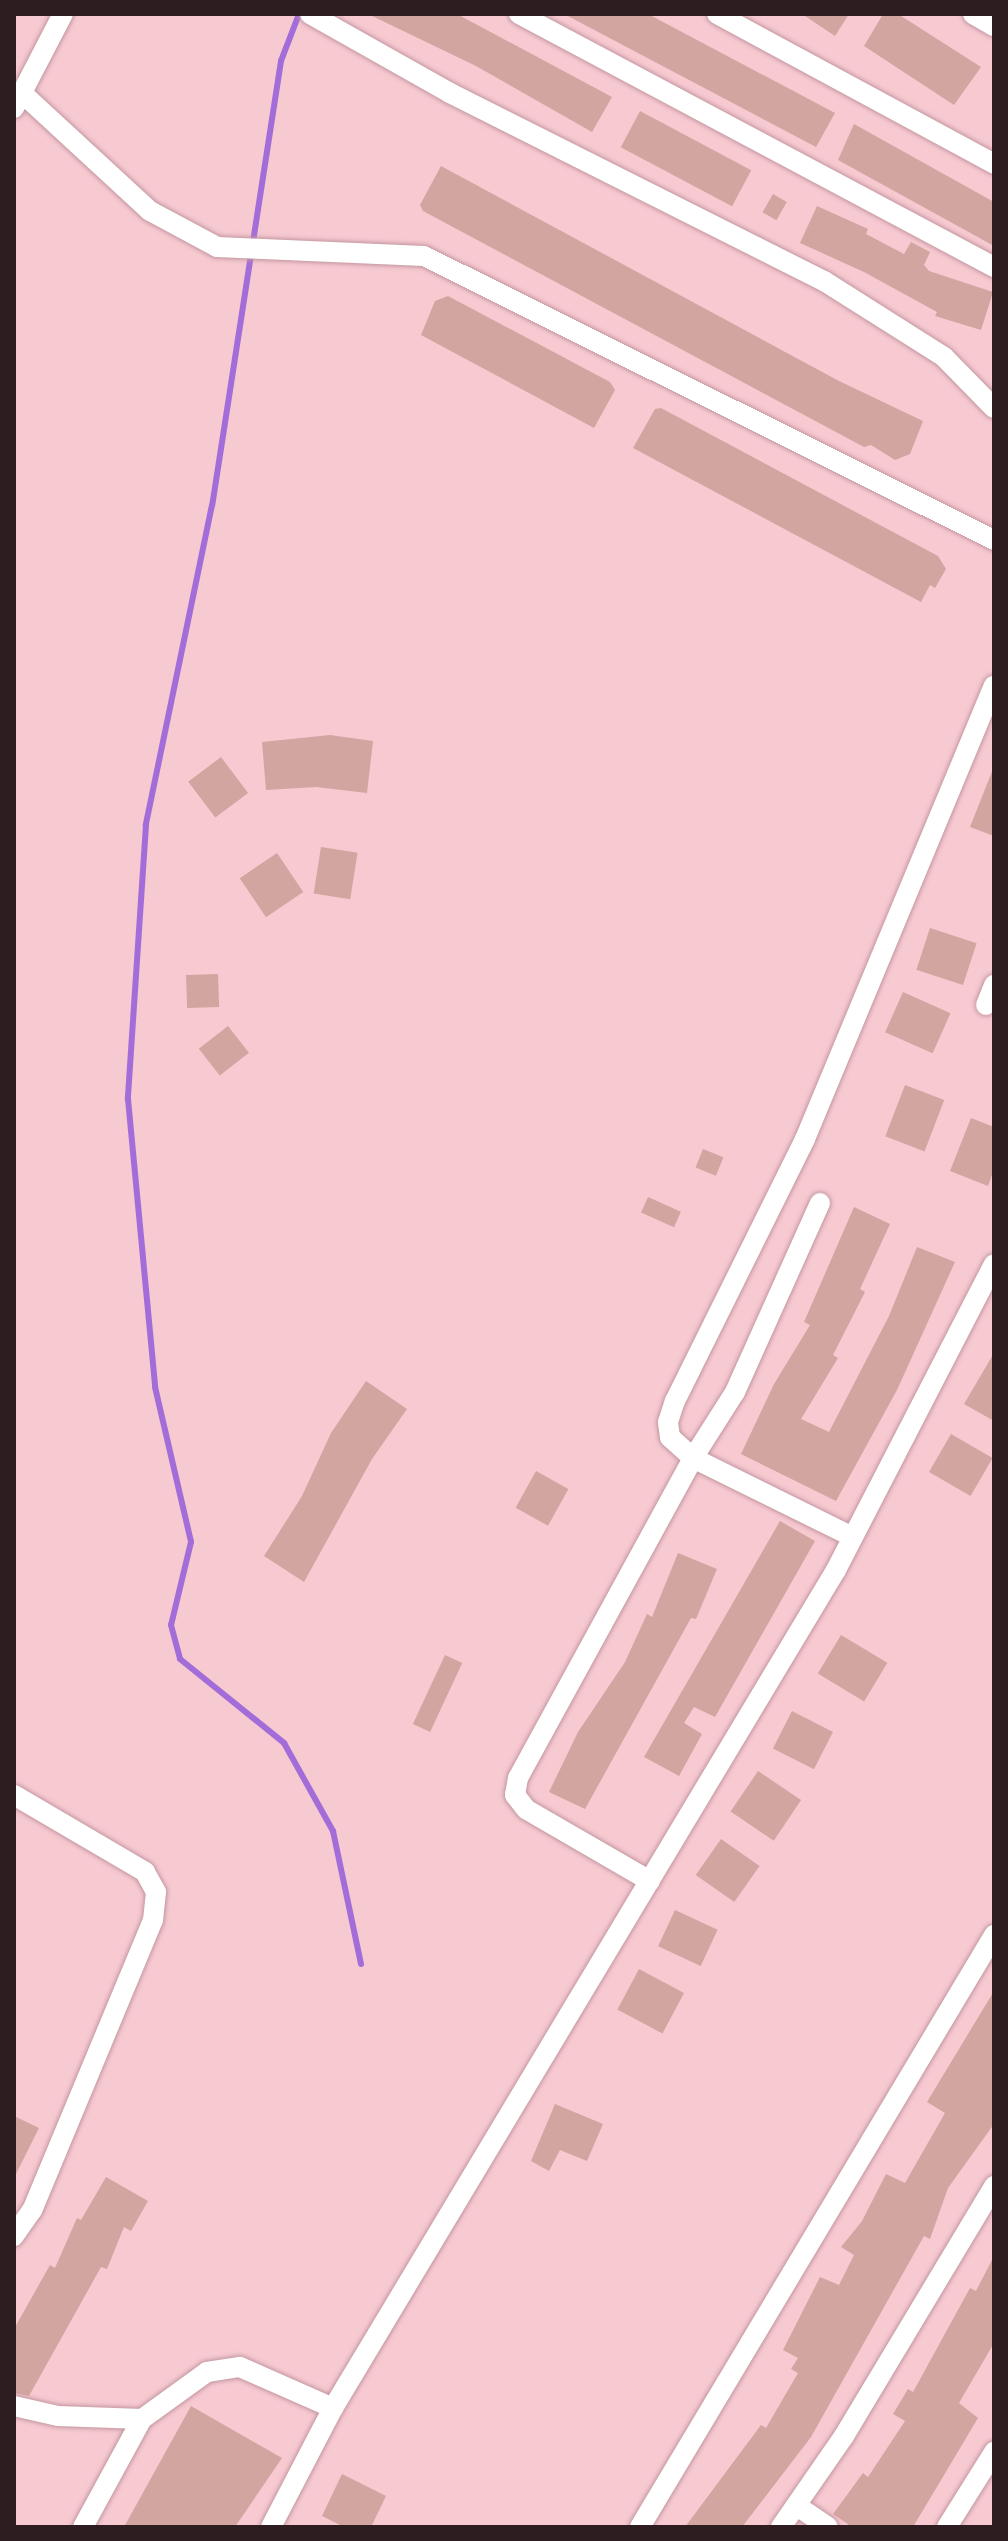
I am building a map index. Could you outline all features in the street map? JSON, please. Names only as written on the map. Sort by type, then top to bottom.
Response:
[{"type":"street","points":[[310,14],[450,93],[824,281],[944,357],[994,408]]},
{"type":"street","points":[[519,14],[994,267]]},
{"type":"street","points":[[717,14],[994,164]]},
{"type":"street","points":[[973,14],[994,26]]},
{"type":"street","points":[[58,16],[18,101],[150,211],[217,247],[424,256],[994,540]]},
{"type":"street","points":[[853,1537],[693,1458],[670,1437],[668,1422],[675,1401],[805,1139],[994,686]]},
{"type":"street","points":[[986,1005],[994,985]]},
{"type":"street","points":[[650,1881],[526,1809],[515,1795],[518,1778],[693,1458],[735,1392],[820,1203]]},
{"type":"street","points":[[271,2527],[333,2408],[853,1537],[994,1264]]},
{"type":"street","points":[[14,1795],[145,1872],[156,1892],[153,1920],[32,2210],[14,2236]]},
{"type":"street","points":[[640,2527],[994,1935]]},
{"type":"street","points":[[781,2527],[797,2506],[994,2186]]},
{"type":"street","points":[[83,2527],[142,2419],[207,2372],[240,2367],[333,2408]]},
{"type":"street","points":[[14,2406],[58,2416],[142,2419]]},
{"type":"street","points":[[947,2527],[994,2452]]},
{"type":"street","points":[[797,2506],[828,2527]]},
{"type":"building","points":[[368,14],[457,14],[612,97],[592,132],[476,66]]},
{"type":"building","points":[[564,14],[648,14],[835,113],[816,147]]},
{"type":"building","points":[[802,14],[849,14],[835,36]]},
{"type":"building","points":[[883,14],[898,14],[981,67],[954,105],[864,46]]},
{"type":"building","points":[[640,111],[751,170],[732,206],[621,147]]},
{"type":"building","points":[[854,124],[994,202],[994,246],[838,160]]},
{"type":"building","points":[[441,166],[839,381],[923,421],[910,454],[895,460],[871,445],[864,447],[423,211],[420,205]]},
{"type":"building","points":[[773,194],[787,202],[776,220],[762,212]]},
{"type":"building","points":[[817,206],[868,229],[866,234],[904,254],[911,242],[930,252],[924,265],[929,271],[993,292],[981,330],[935,316],[937,312],[864,272],[800,243]]},
{"type":"building","points":[[448,296],[610,382],[615,390],[594,428],[421,335],[435,301]]},
{"type":"building","points":[[661,408],[938,556],[946,569],[935,588],[930,585],[921,602],[633,448],[655,409]]},
{"type":"building","points":[[330,735],[373,741],[367,793],[316,787],[266,790],[262,742]]},
{"type":"building","points":[[221,757],[248,793],[215,818],[188,782]]},
{"type":"building","points":[[994,769],[994,836],[970,827]]},
{"type":"building","points":[[321,847],[358,853],[350,899],[314,893]]},
{"type":"building","points":[[277,853],[303,892],[266,917],[240,878]]},
{"type":"building","points":[[930,928],[977,943],[963,985],[916,970]]},
{"type":"building","points":[[218,974],[219,1007],[187,1008],[186,975]]},
{"type":"building","points":[[903,992],[951,1013],[933,1053],[885,1032]]},
{"type":"building","points":[[228,1026],[249,1053],[220,1076],[199,1049]]},
{"type":"building","points":[[905,1085],[944,1100],[925,1151],[885,1136]]},
{"type":"building","points":[[971,1118],[994,1127],[994,1169],[988,1186],[950,1171]]},
{"type":"building","points":[[703,1149],[723,1157],[716,1176],[696,1168]]},
{"type":"building","points":[[648,1197],[681,1212],[674,1227],[641,1213]]},
{"type":"building","points":[[854,1207],[890,1224],[860,1289],[865,1292],[833,1355],[838,1358],[801,1419],[829,1432],[889,1316],[917,1247],[955,1262],[897,1390],[836,1501],[741,1454],[774,1384],[810,1325],[804,1322]]},
{"type":"building","points":[[994,1353],[994,1421],[964,1404]]},
{"type":"building","points":[[366,1381],[407,1409],[372,1459],[304,1582],[264,1556],[302,1496],[331,1433]]},
{"type":"building","points":[[951,1434],[993,1458],[971,1496],[929,1472]]},
{"type":"building","points":[[536,1471],[568,1489],[548,1526],[516,1508]]},
{"type":"building","points":[[780,1521],[815,1541],[715,1717],[694,1707],[684,1723],[702,1734],[679,1776],[644,1757]]},
{"type":"building","points":[[678,1553],[717,1569],[696,1619],[691,1618],[585,1809],[549,1792],[578,1732],[625,1662],[647,1614],[652,1617]]},
{"type":"building","points":[[841,1635],[887,1663],[864,1701],[818,1674]]},
{"type":"building","points":[[445,1655],[462,1663],[430,1732],[413,1724]]},
{"type":"building","points":[[792,1711],[833,1732],[814,1769],[773,1748]]},
{"type":"building","points":[[758,1771],[801,1800],[774,1841],[731,1812]]},
{"type":"building","points":[[721,1839],[760,1866],[734,1902],[696,1875]]},
{"type":"building","points":[[675,1910],[718,1930],[701,1966],[658,1946]]},
{"type":"building","points":[[639,1969],[684,1993],[662,2034],[617,2010]]},
{"type":"building","points":[[994,1991],[994,2124],[948,2188],[930,2239],[924,2236],[811,2437],[742,2527],[685,2527],[761,2425],[766,2428],[798,2373],[791,2369],[798,2358],[783,2350],[820,2277],[839,2285],[854,2255],[841,2247],[862,2221],[886,2174],[905,2183],[945,2113],[927,2102]]},
{"type":"building","points":[[555,2104],[603,2124],[587,2161],[560,2150],[549,2171],[531,2161]]},
{"type":"building","points":[[14,2116],[39,2128],[14,2178]]},
{"type":"building","points":[[106,2177],[148,2201],[131,2231],[124,2227],[107,2269],[101,2267],[29,2396],[14,2393],[14,2329],[50,2265],[55,2268],[77,2218],[81,2220]]},
{"type":"building","points":[[994,2256],[994,2343],[959,2403],[978,2418],[913,2527],[852,2527],[833,2514],[863,2473],[868,2477],[905,2421],[893,2414],[908,2389],[913,2392],[970,2288],[976,2291]]},
{"type":"building","points":[[191,2406],[282,2458],[235,2527],[124,2527]]},
{"type":"building","points":[[342,2474],[386,2496],[371,2527],[344,2527],[322,2516]]},
{"type":"waterway","points":[[299,14],[281,61],[212,505],[146,825],[128,1099],[155,1387],[191,1542],[171,1625],[180,1659],[284,1743],[333,1831],[361,1964]]}]
